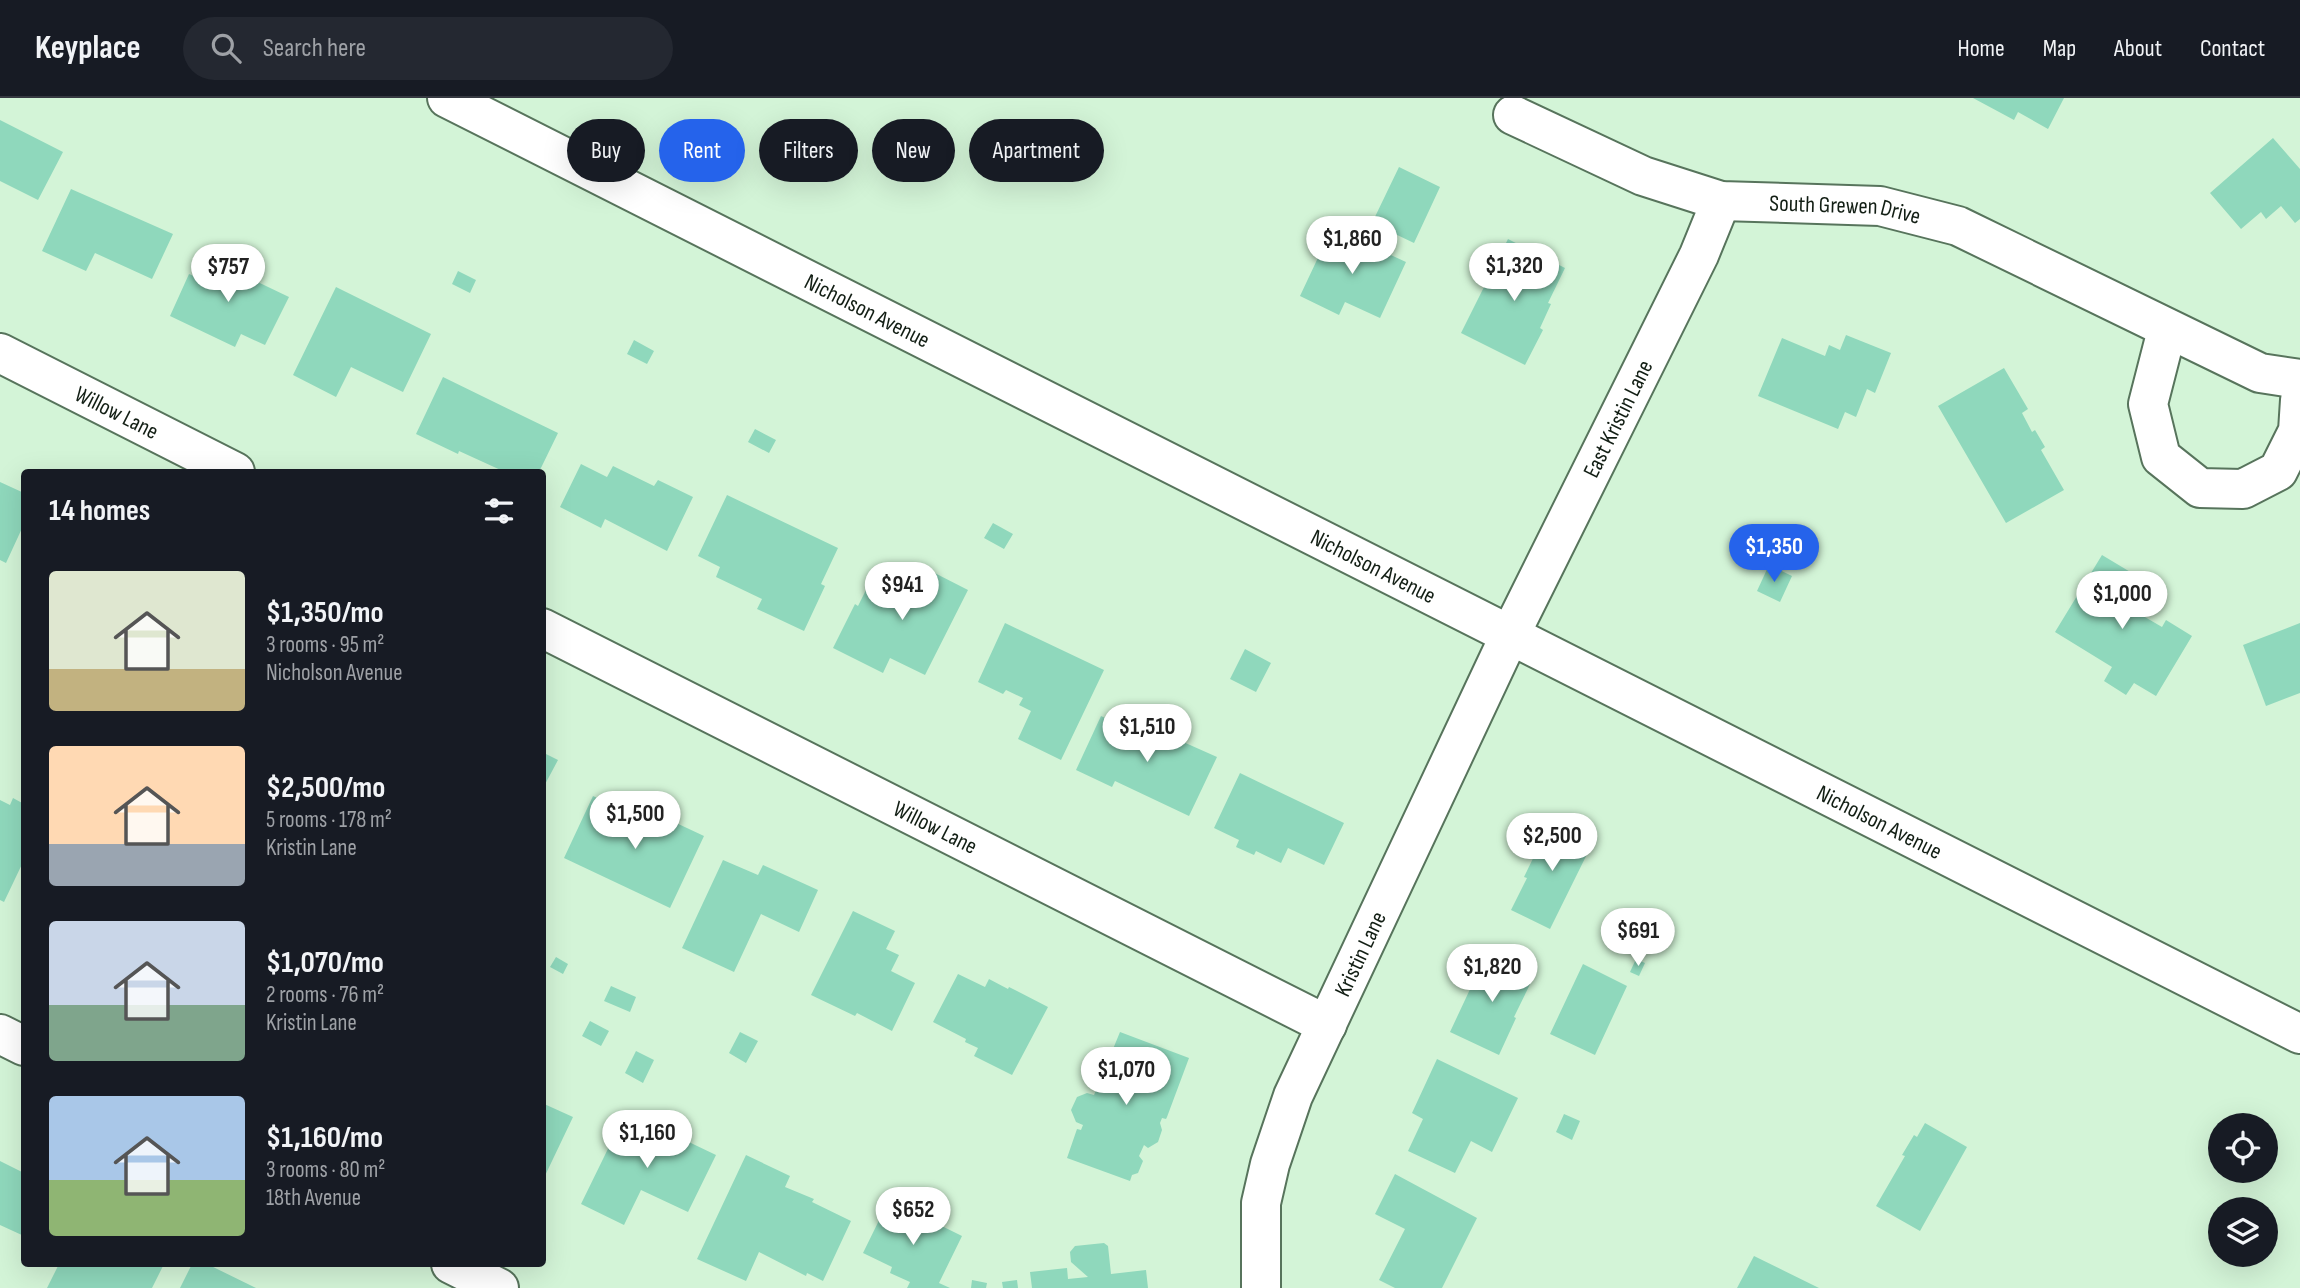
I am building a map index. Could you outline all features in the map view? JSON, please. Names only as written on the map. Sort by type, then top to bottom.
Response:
[{"type":"street","name":"Nicholson Avenue","points":[[447,98],[2300,1034]]},
{"type":"street","name":"South Grewen Drive","points":[[1513,115],[1643,176],[1721,201],[1880,206],[1958,226],[2259,373],[2300,379]]},
{"type":"street","name":"East Kristin Lane","points":[[1510,635],[1699,255],[1721,201]]},
{"type":"street","points":[[2168,330],[2148,404],[2161,457],[2200,488],[2243,489],[2278,471],[2298,431],[2300,400]]},
{"type":"street","name":"Willow Lane","points":[[0,353],[229,469]]},
{"type":"street","name":"Willow Lane","points":[[546,630],[1327,1025]]},
{"type":"street","name":"Kristin Lane","points":[[1261,1288],[1261,1203],[1270,1164],[1293,1096],[1510,635]]},
{"type":"street","points":[[0,1034],[21,1044]]},
{"type":"street","points":[[457,1267],[499,1288]]},
{"type":"building","points":[[1973,98],[2064,98],[2048,129],[2018,112],[2014,120]]},
{"type":"building","points":[[0,120],[63,152],[38,200],[0,181]]},
{"type":"building","points":[[2273,138],[2300,169],[2300,219],[2295,223],[2281,206],[2266,219],[2261,212],[2241,229],[2210,193]]},
{"type":"building","points":[[1399,167],[1440,187],[1414,243],[1372,223]]},
{"type":"building","points":[[71,189],[173,234],[152,279],[95,253],[86,271],[42,251]]},
{"type":"building","points":[[1332,228],[1406,262],[1380,318],[1345,302],[1339,315],[1300,296]]},
{"type":"building","points":[[1508,239],[1565,268],[1548,303],[1551,304],[1540,328],[1543,330],[1525,365],[1461,333]]},
{"type":"building","points":[[203,256],[289,297],[265,345],[241,334],[235,347],[170,316],[189,274],[194,276]]},
{"type":"building","points":[[458,271],[476,280],[470,293],[452,284]]},
{"type":"building","points":[[336,287],[431,334],[403,392],[351,367],[336,397],[293,375]]},
{"type":"building","points":[[1846,335],[1891,353],[1875,393],[1867,389],[1856,417],[1845,412],[1838,429],[1758,396],[1782,338],[1825,356],[1829,345],[1840,350]]},
{"type":"building","points":[[634,340],[654,351],[647,364],[627,354]]},
{"type":"building","points":[[2004,368],[2028,409],[2022,413],[2032,432],[2035,430],[2045,447],[2041,450],[2064,490],[2006,523],[1938,406]]},
{"type":"building","points":[[443,377],[558,433],[540,469],[498,469],[416,434]]},
{"type":"building","points":[[755,429],[776,440],[769,453],[748,442]]},
{"type":"building","points":[[581,464],[607,477],[613,466],[654,486],[658,480],[693,497],[667,551],[605,519],[601,528],[560,507]]},
{"type":"building","points":[[0,482],[21,492],[21,530],[6,563],[0,560]]},
{"type":"building","points":[[727,495],[838,548],[821,584],[825,586],[804,631],[757,609],[762,599],[716,577],[720,567],[698,556]]},
{"type":"building","points":[[993,523],[1013,534],[1004,549],[984,538]]},
{"type":"building","points":[[2102,555],[2142,579],[2126,606],[2162,627],[2166,620],[2192,636],[2156,696],[2134,683],[2126,695],[2104,681],[2112,667],[2055,632]]},
{"type":"building","points":[[917,564],[968,590],[925,675],[890,658],[883,673],[833,648],[855,604],[858,606],[868,586],[888,596],[894,583],[905,589]]},
{"type":"building","points":[[1769,565],[1792,576],[1780,602],[1757,591]]},
{"type":"building","points":[[1005,623],[1104,670],[1061,760],[1018,739],[1031,711],[1019,705],[1023,698],[1006,690],[1003,694],[978,682]]},
{"type":"building","points":[[2300,623],[2300,693],[2266,706],[2243,645]]},
{"type":"building","points":[[1245,649],[1271,663],[1256,692],[1230,679]]},
{"type":"building","points":[[1101,716],[1133,731],[1135,726],[1170,742],[1172,737],[1217,757],[1189,816],[1115,781],[1112,787],[1076,770]]},
{"type":"building","points":[[546,754],[558,760],[546,782]]},
{"type":"building","points":[[1240,773],[1344,823],[1324,865],[1288,848],[1281,863],[1256,851],[1254,855],[1236,847],[1239,840],[1214,828]]},
{"type":"building","points":[[593,796],[652,824],[657,814],[704,836],[670,908],[564,858]]},
{"type":"building","points":[[13,798],[21,802],[21,866],[4,902],[0,900],[0,800],[10,805]]},
{"type":"building","points":[[1553,817],[1595,838],[1550,929],[1511,910]]},
{"type":"building","points":[[723,860],[758,875],[763,865],[818,890],[799,932],[761,914],[734,972],[682,948]]},
{"type":"building","points":[[853,911],[895,931],[886,949],[899,955],[891,971],[915,983],[892,1031],[857,1013],[855,1016],[811,995]]},
{"type":"building","points":[[1487,953],[1534,976],[1499,1055],[1450,1032]]},
{"type":"building","points":[[556,957],[568,964],[563,974],[550,967]]},
{"type":"building","points":[[1636,959],[1645,963],[1639,976],[1630,972]]},
{"type":"building","points":[[1583,964],[1627,986],[1595,1055],[1550,1034]]},
{"type":"building","points":[[958,974],[985,987],[989,979],[1048,1007],[1012,1075],[974,1056],[978,1048],[933,1022]]},
{"type":"building","points":[[611,986],[636,997],[630,1012],[604,1001]]},
{"type":"building","points":[[590,1021],[609,1031],[601,1046],[582,1036]]},
{"type":"building","points":[[740,1032],[758,1041],[746,1063],[729,1053]]},
{"type":"building","points":[[1120,1032],[1189,1058],[1167,1117],[1162,1118],[1160,1123],[1162,1130],[1158,1142],[1148,1148],[1144,1145],[1139,1156],[1143,1161],[1138,1173],[1132,1175],[1130,1181],[1067,1158],[1077,1129],[1081,1130],[1083,1125],[1076,1122],[1071,1110],[1077,1097],[1087,1093],[1094,1095]]},
{"type":"building","points":[[636,1051],[654,1060],[643,1083],[625,1073]]},
{"type":"building","points":[[1437,1059],[1518,1098],[1492,1152],[1471,1141],[1455,1173],[1408,1151],[1423,1119],[1412,1113]]},
{"type":"building","points":[[546,1105],[573,1117],[546,1174]]},
{"type":"building","points":[[626,1112],[716,1155],[688,1212],[641,1190],[624,1225],[581,1204]]},
{"type":"building","points":[[1564,1114],[1580,1121],[1572,1140],[1556,1132]]},
{"type":"building","points":[[1925,1123],[1967,1147],[1920,1231],[1876,1206],[1905,1156],[1902,1155]]},
{"type":"building","points":[[746,1155],[790,1176],[785,1187],[814,1199],[812,1202],[851,1221],[823,1281],[807,1273],[806,1276],[759,1252],[746,1281],[697,1259]]},
{"type":"building","points":[[0,1161],[21,1172],[21,1235],[0,1225]]},
{"type":"building","points":[[1395,1174],[1477,1218],[1442,1288],[1395,1288],[1379,1280],[1405,1229],[1375,1214]]},
{"type":"building","points":[[889,1200],[962,1236],[939,1283],[950,1288],[907,1288],[910,1282],[890,1273],[892,1267],[863,1253]]},
{"type":"building","points":[[1104,1243],[1108,1246],[1111,1274],[1146,1270],[1148,1288],[1032,1288],[1030,1272],[1067,1268],[1068,1279],[1088,1277],[1071,1262],[1070,1252],[1075,1246]]},
{"type":"building","points":[[1754,1256],[1819,1288],[1737,1288]]},
{"type":"building","points":[[58,1267],[162,1267],[152,1288],[47,1288]]},
{"type":"building","points":[[190,1267],[213,1267],[256,1288],[180,1288]]},
{"type":"building","points":[[972,1280],[987,1283],[986,1288],[971,1288]]},
{"type":"building","points":[[1017,1280],[1018,1288],[1003,1288],[1002,1282]]}]
